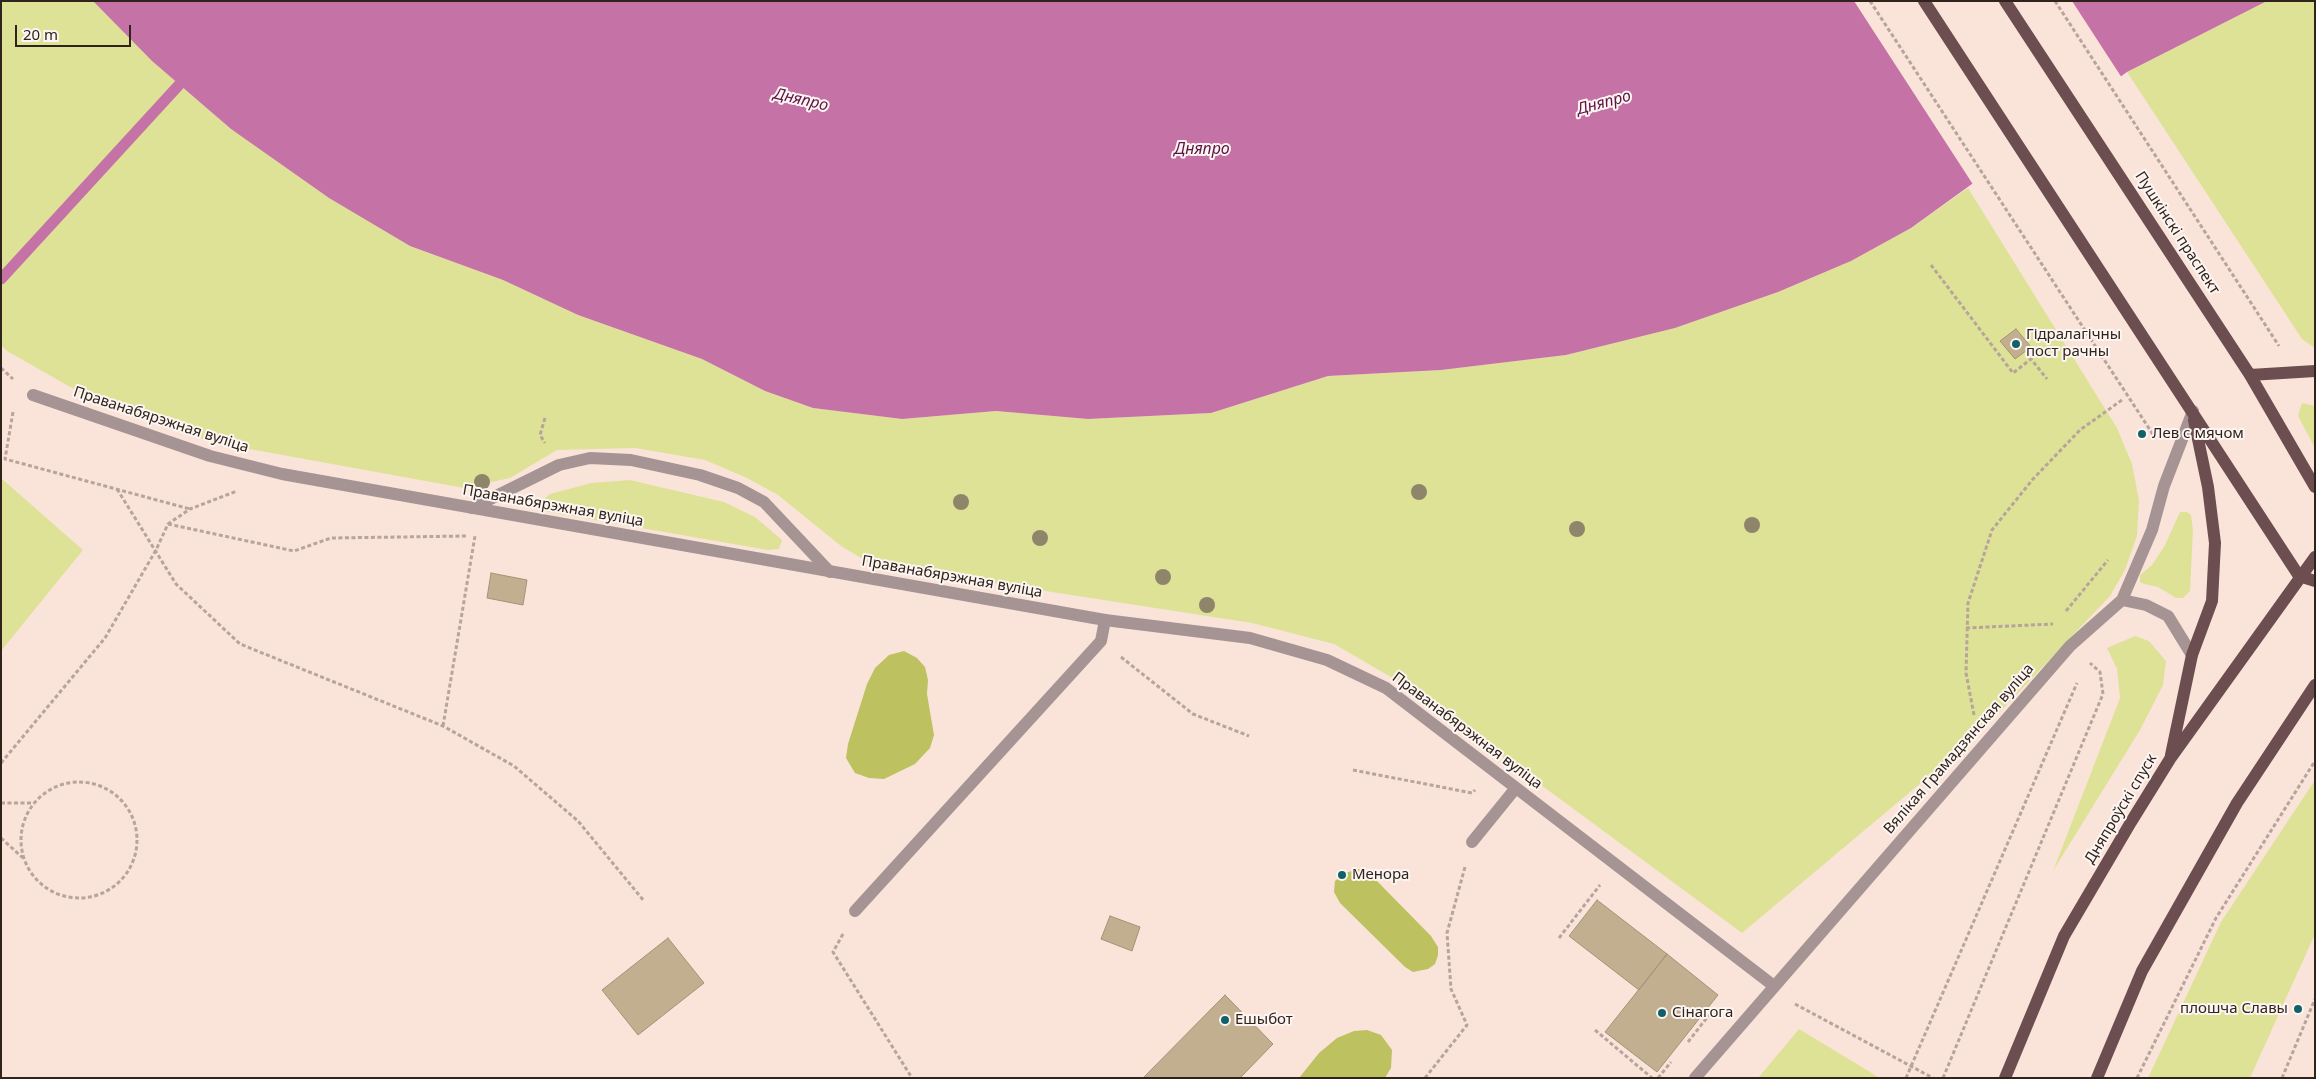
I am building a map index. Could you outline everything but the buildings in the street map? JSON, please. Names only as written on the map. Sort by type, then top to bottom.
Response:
[{"type":"main road","points":[[1924,1],[2299,576],[2315,581]]},
{"type":"main road","name":"Пушкінскі праспект","points":[[2006,1],[2250,375],[2315,487]]},
{"type":"main road","points":[[2250,375],[2315,371]]},
{"type":"main road","points":[[2170,759],[2192,655],[2212,601],[2215,543],[2208,487],[2192,411]]},
{"type":"main road","name":"Дняпроўскі спуск","points":[[2005,1078],[2064,936],[2170,759],[2299,576],[2315,557]]},
{"type":"main road","points":[[2097,1078],[2142,972],[2237,803],[2315,686]]},
{"type":"street","name":"Праванабярэжная вуліца","points":[[33,395],[210,456],[282,474],[1106,620],[1250,638],[1327,660],[1386,688],[1515,789],[1774,986]]},
{"type":"street","name":"Вялікая Грамадзянская вуліца","points":[[1695,1078],[2070,646],[2122,600],[2152,530],[2164,486],[2192,411]]},
{"type":"street","points":[[472,508],[559,465],[590,458],[631,460],[700,475],[738,488],[764,502],[830,572]]},
{"type":"street","points":[[2122,600],[2146,605],[2168,616],[2192,655]]},
{"type":"street","points":[[855,911],[1101,641],[1106,620]]},
{"type":"street","points":[[1472,842],[1515,789]]},
{"type":"path","points":[[1870,1],[2155,438]]},
{"type":"path","points":[[2055,1],[2284,353]]},
{"type":"path","points":[[1931,265],[2013,373],[2031,359],[2046,379]]},
{"type":"path","points":[[1975,719],[1966,673],[1968,603],[1992,530],[2033,479],[2080,430],[2122,400]]},
{"type":"path","points":[[15,403],[5,459],[190,509]]},
{"type":"path","points":[[1,763],[105,638],[156,550],[168,524],[190,509],[282,474]]},
{"type":"path","points":[[117,490],[176,584],[240,644],[443,726],[514,766],[578,822],[644,901]]},
{"type":"path","points":[[443,726],[475,536],[491,512]]},
{"type":"path","points":[[168,524],[294,551],[331,538],[475,536]]},
{"type":"path","points":[[1966,628],[2056,624],[2114,553]]},
{"type":"path","points":[[1906,1078],[2082,669],[2056,624]]},
{"type":"path","points":[[1101,641],[1193,714],[1249,736]]},
{"type":"path","points":[[1943,1078],[2103,694],[2100,672],[2070,646]]},
{"type":"path","points":[[2137,1078],[2216,918],[2315,761]]},
{"type":"path","points":[[1353,770],[1472,793],[1492,771]]},
{"type":"path","points":[[81,780],[99,784],[115,793],[127,806],[135,823],[138,841],[134,859],[126,875],[112,888],[96,896],[78,899],[60,896],[44,887],[31,874],[23,858],[20,838],[23,820],[33,803],[46,790],[63,783],[81,780]]},
{"type":"path","points":[[1,803],[33,803]]},
{"type":"path","points":[[1,838],[23,858]]},
{"type":"path","points":[[1425,1078],[1467,1025],[1451,989],[1447,933],[1472,842]]},
{"type":"path","points":[[1559,938],[1598,887]]},
{"type":"path","points":[[855,911],[833,952],[912,1078]]},
{"type":"path","points":[[2282,1078],[2315,999]]},
{"type":"path","points":[[1798,1006],[1933,1078]]},
{"type":"path","points":[[1696,1031],[1709,1015]]},
{"type":"path","points":[[1595,1030],[1652,1078]]},
{"type":"green space","points":[[1,1],[93,1],[152,61],[231,129],[329,198],[410,246],[503,280],[578,315],[702,359],[765,391],[813,408],[902,419],[996,411],[1088,419],[1211,413],[1328,376],[1441,370],[1566,355],[1675,328],[1778,292],[1851,261],[1911,228],[1968,188],[2117,428],[2132,464],[2139,500],[2137,536],[2125,570],[2110,596],[1978,735],[1742,933],[1408,687],[1334,644],[1252,623],[871,564],[841,546],[778,495],[747,478],[705,460],[635,448],[557,450],[510,478],[464,488],[211,442],[79,392],[7,351],[1,345]]},
{"type":"green space","points":[[2267,1],[2315,1],[2315,348],[2302,339],[2127,72]]},
{"type":"green space","points":[[2302,403],[2315,406],[2315,448],[2298,416]]},
{"type":"green space","points":[[1,478],[83,550],[1,651]]},
{"type":"green space","points":[[630,480],[724,502],[755,517],[782,540],[779,549],[768,550],[543,511],[542,501],[550,494],[591,483]]},
{"type":"green space","points":[[2180,512],[2187,512],[2191,515],[2193,530],[2190,591],[2183,598],[2176,598],[2158,587],[2140,582],[2140,575],[2152,565],[2165,545]]},
{"type":"green space","points":[[2135,636],[2149,641],[2166,661],[2163,685],[2140,730],[2053,871],[2120,698],[2117,669],[2107,648]]},
{"type":"green space","points":[[904,651],[917,658],[925,667],[928,680],[927,694],[934,735],[930,748],[915,764],[884,779],[869,778],[855,773],[846,758],[848,744],[867,684],[875,668],[889,655]]},
{"type":"green space","points":[[2315,780],[2315,934],[2250,1078],[2148,1078],[2221,922]]},
{"type":"green space","points":[[1359,869],[1373,877],[1431,936],[1438,947],[1435,964],[1428,969],[1413,972],[1405,967],[1340,903],[1334,892],[1335,881],[1345,873]]},
{"type":"green space","points":[[1799,1029],[1880,1078],[1758,1078]]},
{"type":"green space","points":[[1367,1030],[1381,1035],[1392,1050],[1391,1068],[1385,1078],[1299,1078],[1319,1053],[1337,1038],[1354,1031]]},
{"type":"water","name":"Дняпро","points":[[93,1],[2267,1],[2127,72],[1911,228],[1851,261],[1778,292],[1675,328],[1566,355],[1441,370],[1328,376],[1211,413],[1088,419],[996,411],[902,419],[813,408],[765,391],[702,359],[578,315],[503,280],[410,246],[329,198],[231,129],[152,61]]},
{"type":"pier","points":[[1854,1],[2072,1],[2122,78],[1974,186]]},
{"type":"waterway","points":[[1,279],[189,74]]},
{"type":"place","name":"Гідралагічны пост рачны","points":[[2016,344]]},
{"type":"place","name":"Лев с мячом","points":[[2142,434]]},
{"type":"place","name":"Менора","points":[[1342,875]]},
{"type":"place","name":"плошча Славы","points":[[2298,1009]]},
{"type":"place","name":"Сінагога","points":[[1662,1013]]},
{"type":"place","name":"Ешыбот","points":[[1225,1020]]}]
